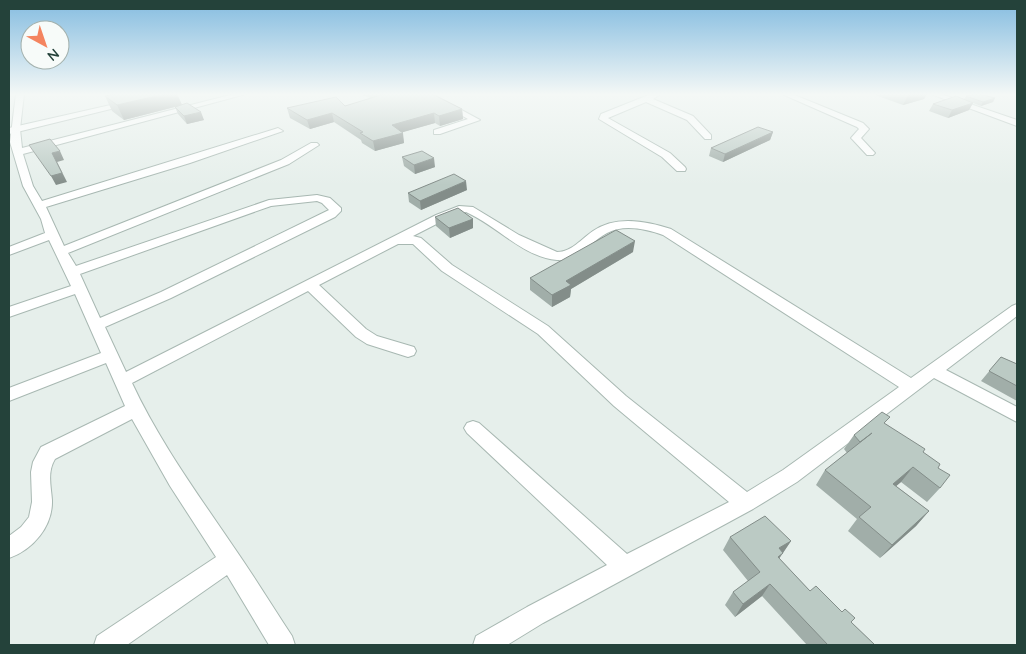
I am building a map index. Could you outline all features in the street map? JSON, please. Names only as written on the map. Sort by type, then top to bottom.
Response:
[{"type":"street","points":[[36,125],[12,130],[28,186],[40,205],[52,235],[62,251],[135,409],[177,480],[283,645]]},
{"type":"street","points":[[18,152],[124,125]]},
{"type":"street","points":[[437,132],[461,125]]},
{"type":"street","points":[[613,125],[666,155],[681,169]]},
{"type":"street","points":[[696,125],[708,137]]},
{"type":"street","points":[[859,125],[864,129],[856,138],[870,153]]},
{"type":"street","points":[[40,205],[278,131]]},
{"type":"street","points":[[62,251],[285,162],[314,145]]},
{"type":"street","points":[[72,272],[258,206],[278,201],[316,198],[326,200],[335,208],[331,215],[166,295],[97,325]]},
{"type":"street","points":[[122,381],[440,217],[460,209],[470,210],[507,234],[557,256],[567,255],[577,250],[603,230],[625,224],[656,228],[667,232],[912,387]]},
{"type":"street","points":[[9,251],[52,235]]},
{"type":"street","points":[[396,240],[412,239],[417,241],[447,268],[543,330],[620,401],[746,503]]},
{"type":"street","points":[[310,285],[361,333],[372,340],[408,351]]},
{"type":"street","points":[[9,312],[78,288]]},
{"type":"street","points":[[486,645],[535,615],[746,503],[790,476],[1017,309]]},
{"type":"street","points":[[9,395],[111,355]]},
{"type":"street","points":[[934,371],[1017,415]]},
{"type":"street","points":[[9,548],[32,531],[40,515],[43,506],[40,465],[48,453],[135,409]]},
{"type":"street","points":[[473,428],[626,568]]},
{"type":"street","points":[[106,645],[230,560]]},
{"type":"building","points":[[351,125],[394,125],[392,125],[403,133],[373,141],[360,133],[363,132]]},
{"type":"building","points":[[758,127],[773,132],[725,154],[711,148]]},
{"type":"building","points":[[50,139],[60,151],[52,153],[62,173],[51,176],[29,145]]},
{"type":"building","points":[[422,151],[434,158],[414,165],[402,157]]},
{"type":"building","points":[[454,174],[466,181],[420,201],[408,193]]},
{"type":"building","points":[[458,208],[473,219],[449,228],[435,217]]},
{"type":"building","points":[[616,230],[635,241],[566,281],[571,285],[552,295],[530,278]]},
{"type":"building","points":[[1001,357],[1017,364],[1017,386],[989,371]]},
{"type":"building","points":[[882,412],[890,417],[884,423],[925,449],[923,452],[940,464],[938,468],[950,475],[940,488],[913,467],[893,484],[929,511],[892,545],[859,517],[871,507],[825,470],[872,433],[860,442],[854,435]]},
{"type":"building","points":[[765,516],[791,541],[779,548],[783,553],[778,557],[810,591],[816,586],[842,612],[845,609],[855,618],[851,622],[875,645],[828,645],[770,584],[743,604],[733,592],[760,572],[730,537]]}]
